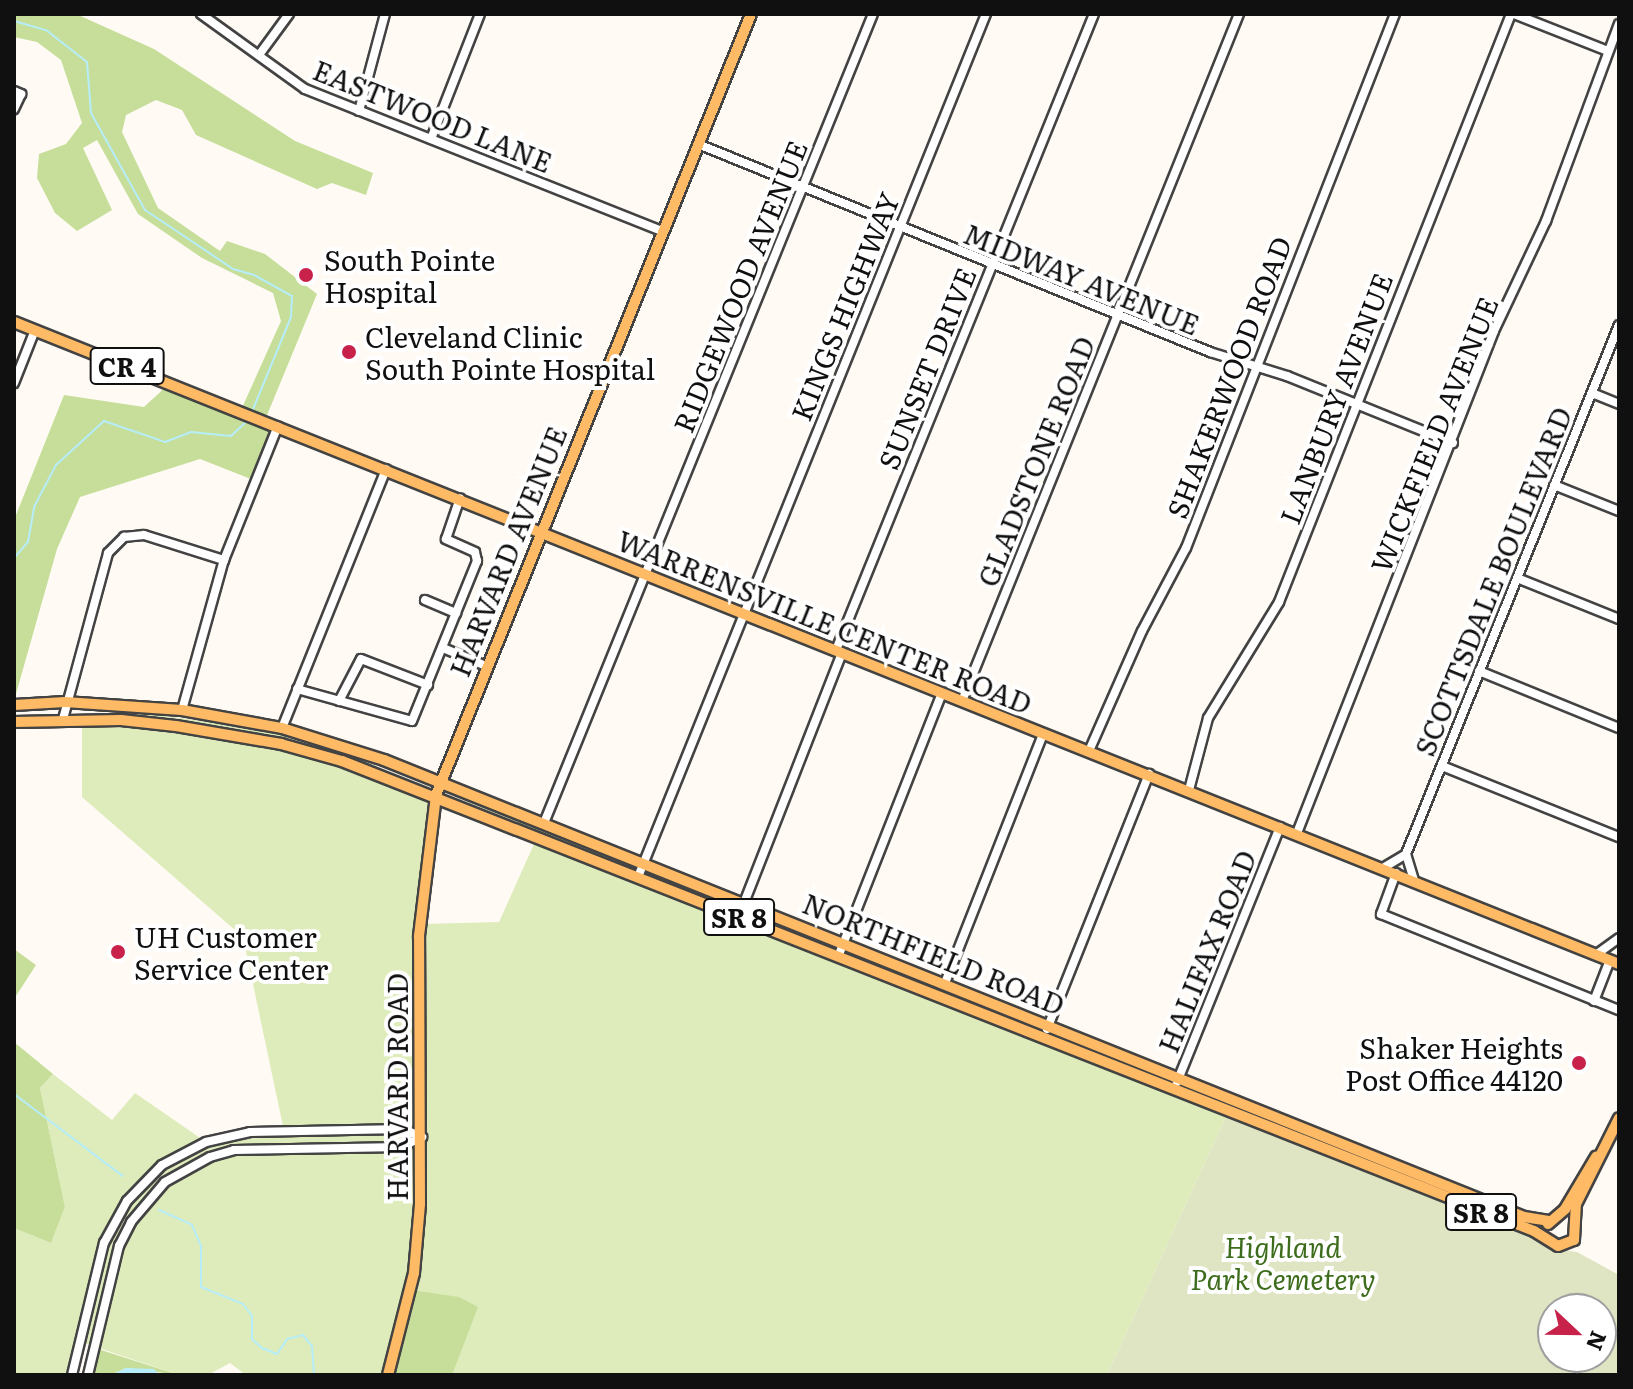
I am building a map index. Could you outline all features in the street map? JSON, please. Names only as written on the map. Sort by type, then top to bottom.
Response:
[{"type":"main road","name":"HARVARD AVENUE","points":[[436,795],[539,532],[751,14]]},
{"type":"main road","name":"WARRENSVILLE CENTER ROAD","points":[[14,322],[258,417],[741,614],[1149,774],[1614,962]]},
{"type":"main road","name":"NORTHFIELD ROAD","points":[[14,705],[65,702],[182,710],[282,728],[440,781],[1524,1217],[1574,1224]]},
{"type":"main road","name":"NORTHFIELD ROAD","points":[[14,722],[121,720],[241,735],[342,761],[436,795],[1173,1092],[1547,1237]]},
{"type":"main road","name":"HARVARD ROAD","points":[[388,1375],[414,1273],[422,1137],[419,936],[436,795]]},
{"type":"main road","name":"SR 8","points":[[1547,1237],[1555,1245],[1570,1244],[1576,1204],[1619,1118]]},
{"type":"main road","name":"SR 8","points":[[1554,1219],[1608,1141]]},
{"type":"main road","points":[[1547,1237],[1554,1219]]},
{"type":"street","points":[[259,55],[289,14]]},
{"type":"street","points":[[359,111],[385,14]]},
{"type":"street","points":[[431,139],[480,14]]},
{"type":"street","name":"RIDGEWOOD AVENUE","points":[[544,823],[873,14]]},
{"type":"street","name":"KINGS HIGHWAY","points":[[638,877],[741,614],[986,14]]},
{"type":"street","name":"SUNSET DRIVE","points":[[744,903],[991,265],[1094,14]]},
{"type":"street","name":"GLADSTONE ROAD","points":[[962,701],[1239,14]]},
{"type":"street","name":"SHAKERWOOD ROAD","points":[[1089,751],[1142,631],[1186,548],[1253,367],[1344,154],[1395,14]]},
{"type":"street","points":[[1512,14],[1608,51]]},
{"type":"street","name":"LANBURY AVENUE","points":[[1189,790],[1208,718],[1279,602],[1354,403],[1447,183],[1512,14]]},
{"type":"street","name":"EASTWOOD LANE","points":[[200,16],[259,55],[288,79],[359,111],[662,231]]},
{"type":"street","name":"WICKFIELD AVENUE","points":[[1297,833],[1453,443],[1494,331],[1546,221],[1619,24]]},
{"type":"street","points":[[14,109],[17,92]]},
{"type":"street","name":"MIDWAY AVENUE","points":[[698,144],[1117,315],[1453,443]]},
{"type":"street","name":"SCOTTSDALE BOULEVARD","points":[[1406,854],[1619,325]]},
{"type":"street","points":[[14,383],[35,330]]},
{"type":"street","points":[[1592,393],[1619,404]]},
{"type":"street","points":[[182,710],[224,560],[278,426]]},
{"type":"street","points":[[282,728],[386,469]]},
{"type":"street","points":[[1554,485],[1619,511]]},
{"type":"street","points":[[297,689],[407,722],[415,718],[478,557],[446,539],[460,498]]},
{"type":"street","points":[[63,719],[65,702],[108,553],[124,537],[144,535],[224,560]]},
{"type":"street","points":[[1517,578],[1619,619]]},
{"type":"street","points":[[425,600],[456,613]]},
{"type":"street","points":[[443,648],[486,666]]},
{"type":"street","points":[[339,701],[361,659],[428,685]]},
{"type":"street","points":[[1479,671],[1619,728]]},
{"type":"street","points":[[838,957],[942,693]]},
{"type":"street","points":[[945,983],[1043,734]]},
{"type":"street","points":[[1442,766],[1619,837]]},
{"type":"street","points":[[1043,1040],[1149,774]]},
{"type":"street","name":"HALIFAX ROAD","points":[[1173,1092],[1280,827]]},
{"type":"street","points":[[1383,868],[1406,854],[1414,880]]},
{"type":"street","points":[[1396,873],[1381,914],[1619,1010]]},
{"type":"street","points":[[1597,954],[1619,938]]},
{"type":"street","points":[[1594,1001],[1614,962]]},
{"type":"street","points":[[72,1375],[83,1343],[95,1279],[114,1221],[142,1183],[182,1152],[239,1134],[403,1129],[422,1137]]},
{"type":"street","points":[[239,1134],[241,1149]]},
{"type":"street","points":[[88,1375],[98,1347],[119,1246],[147,1200],[187,1167],[241,1149],[402,1147],[422,1137]]},
{"type":"street","points":[[95,1279],[111,1281]]},
{"type":"street","points":[[83,1343],[98,1347]]},
{"type":"green space","points":[[14,14],[76,14],[154,49],[295,141],[373,173],[366,195],[332,183],[317,189],[196,135],[182,110],[156,100],[126,115],[122,132],[158,208],[220,251],[227,241],[265,254],[317,294],[265,420],[278,426],[256,481],[200,459],[80,497],[57,549],[14,701],[14,520],[64,395],[144,407],[170,383],[241,410],[281,321],[273,293],[202,258],[138,214],[97,140],[83,148],[112,210],[77,231],[55,213],[37,178],[39,154],[66,144],[82,123],[61,60],[37,42],[14,37]]},
{"type":"green space","points":[[137,712],[267,730],[361,756],[423,780],[346,754],[238,730],[81,714]]},
{"type":"green space","points":[[82,719],[281,744],[436,795],[421,924],[499,922],[538,835],[651,878],[654,872],[834,945],[829,948],[662,882],[657,891],[1226,1117],[1107,1375],[246,1375],[230,1363],[208,1375],[179,1375],[84,1343],[72,1375],[14,1375],[14,1228],[51,1243],[65,1207],[40,1088],[53,1074],[112,1120],[135,1093],[206,1142],[284,1131],[243,937],[82,797]]},
{"type":"green space","points":[[438,790],[536,826],[634,865],[630,868]]},
{"type":"green space","points":[[14,949],[36,965],[14,999]]},
{"type":"green space","points":[[854,952],[1039,1026],[1037,1031],[851,958]]},
{"type":"green space","points":[[14,1042],[53,1074],[40,1088],[65,1207],[51,1243],[14,1228]]},
{"type":"green space","name":"Highland Park Cemetery","points":[[1226,1117],[1535,1234],[1554,1249],[1577,1252],[1619,1275],[1619,1375],[1107,1375]]},
{"type":"green space","points":[[411,1290],[459,1297],[478,1307],[452,1375],[388,1375]]},
{"type":"green space","points":[[98,1349],[179,1375],[126,1368],[111,1375],[88,1375]]},
{"type":"water","points":[[126,1368],[154,1369],[159,1375],[111,1375]]},
{"type":"waterway","points":[[14,21],[46,30],[87,62],[91,113],[145,210],[233,269],[254,275],[292,296],[291,317],[251,414]]},
{"type":"waterway","points":[[14,558],[28,542],[34,507],[56,465],[104,421],[165,442],[191,432],[231,436],[248,420]]},
{"type":"waterway","points":[[14,1094],[123,1176]]},
{"type":"waterway","points":[[159,1210],[192,1225],[201,1246],[201,1287],[243,1304],[252,1316],[252,1339],[262,1348],[277,1354],[287,1339],[303,1335],[312,1346],[314,1375]]},
{"type":"place","name":"South Pointe Hospital","points":[[306,275]]},
{"type":"place","name":"Cleveland Clinic South Pointe Hospital","points":[[349,352]]},
{"type":"place","name":"UH Customer Service Center","points":[[118,952]]},
{"type":"place","name":"Shaker Heights Post Office 44120","points":[[1579,1063]]}]
